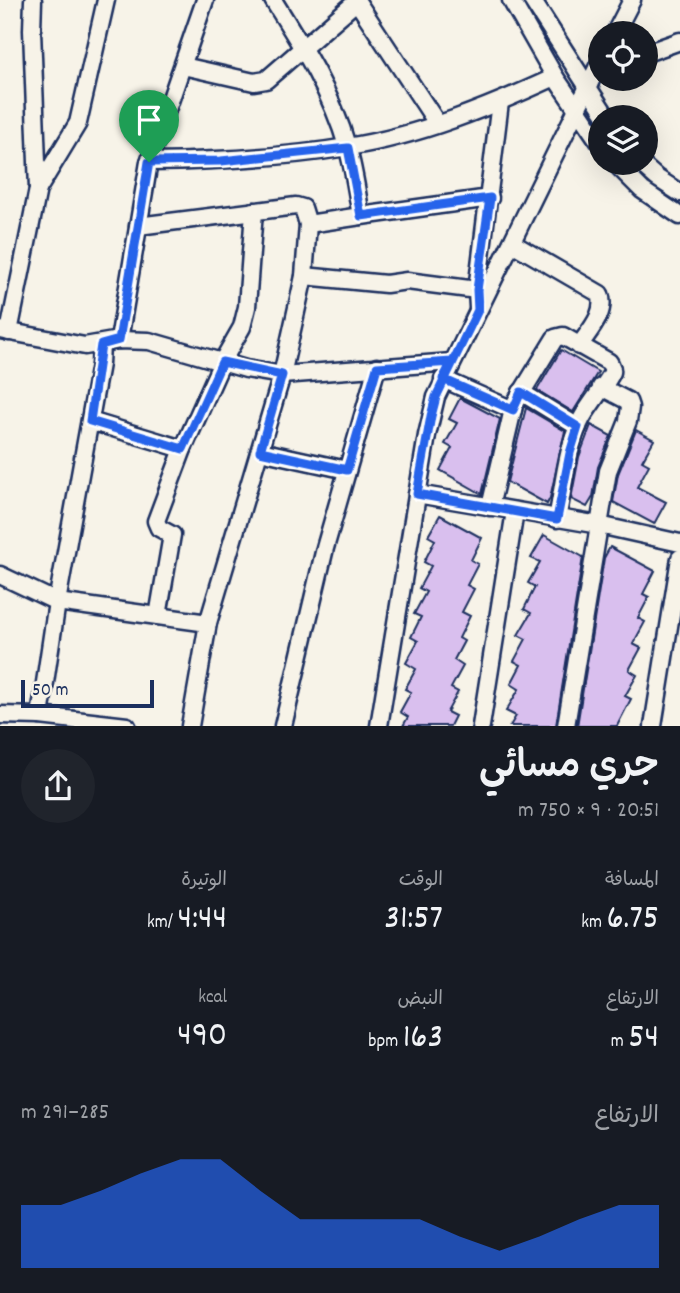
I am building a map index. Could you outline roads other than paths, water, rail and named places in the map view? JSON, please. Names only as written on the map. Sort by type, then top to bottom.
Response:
[{"type":"street","points":[[33,0],[38,189],[4,331],[85,346],[119,340],[149,341],[222,362],[282,375],[452,362]]},
{"type":"street","points":[[38,189],[78,123],[106,0]]},
{"type":"street","points":[[119,340],[149,162],[205,0]]},
{"type":"street","points":[[273,0],[303,46],[336,113],[348,148],[361,216]]},
{"type":"street","points":[[511,0],[588,126]]},
{"type":"street","points":[[532,0],[588,87]]},
{"type":"street","points":[[621,21],[632,0]]},
{"type":"street","points":[[183,66],[260,81],[271,76],[356,1],[437,123]]},
{"type":"street","points":[[658,49],[680,41]]},
{"type":"street","points":[[149,162],[221,161],[348,148],[399,135],[500,102],[555,76]]},
{"type":"street","points":[[379,726],[431,416],[443,379],[576,109],[588,91]]},
{"type":"street","points":[[478,310],[477,290],[500,102]]},
{"type":"street","points":[[627,175],[642,190],[680,216]]},
{"type":"street","points":[[654,175],[680,193]]},
{"type":"street","points":[[308,224],[490,198]]},
{"type":"street","points":[[138,226],[300,207],[305,212],[308,224],[304,276],[282,375],[208,623],[190,726]]},
{"type":"street","points":[[158,617],[173,538],[171,533],[159,528],[156,521],[183,449],[222,362],[243,327],[254,211]]},
{"type":"street","points":[[512,243],[600,294],[603,303],[600,314],[579,346]]},
{"type":"street","points":[[304,276],[386,284],[407,281],[477,290]]},
{"type":"street","points":[[490,507],[513,410],[521,392],[555,338],[565,337],[611,365],[612,374],[601,387],[578,427],[557,519]]},
{"type":"street","points":[[40,716],[101,345]]},
{"type":"street","points":[[283,726],[325,548],[377,367]]},
{"type":"street","points":[[443,379],[513,410]]},
{"type":"street","points":[[566,726],[608,471],[628,421],[630,407],[623,397],[601,387]]},
{"type":"street","points":[[521,392],[578,427]]},
{"type":"street","points":[[90,421],[183,449]]},
{"type":"street","points":[[260,451],[347,470]]},
{"type":"street","points":[[417,494],[599,525],[680,543]]},
{"type":"street","points":[[481,726],[515,511]]},
{"type":"street","points":[[653,726],[677,601],[680,558]]},
{"type":"street","points":[[0,575],[57,602],[208,623]]},
{"type":"street","points":[[663,665],[680,667]]},
{"type":"street","points":[[0,715],[40,716],[67,723],[127,726]]}]
